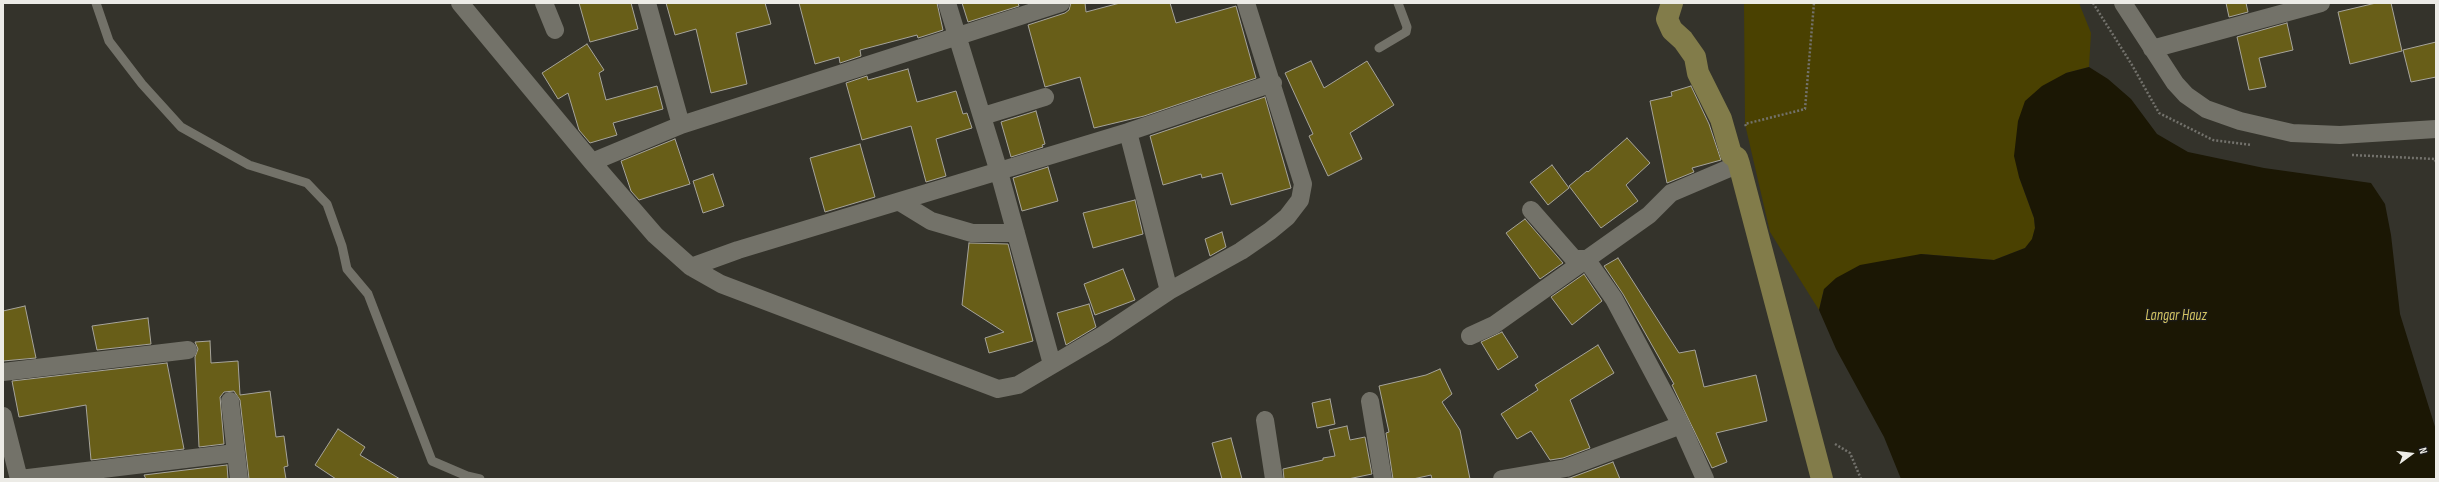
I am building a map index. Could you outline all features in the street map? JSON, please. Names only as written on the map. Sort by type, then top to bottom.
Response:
[{"type":"street","points":[[460,3],[592,162],[655,235],[691,267],[721,284],[998,389],[1018,385],[1103,335],[1169,291],[1241,251],[1270,231],[1286,217],[1300,200],[1303,184],[1273,83],[1246,3]]},
{"type":"street","points":[[544,3],[555,30]]},
{"type":"street","points":[[647,3],[681,125]]},
{"type":"street","points":[[947,3],[983,116],[1052,364]]},
{"type":"street","points":[[592,162],[681,125],[1061,3]]},
{"type":"street","points":[[1672,3],[1667,19],[1672,30],[1683,40],[1695,57],[1698,73],[1710,91],[1721,119],[1731,154],[1738,161],[1822,479]]},
{"type":"street","points":[[2123,3],[2174,83],[2186,96],[2206,109],[2240,121],[2292,134],[2340,135],[2436,129]]},
{"type":"street","points":[[2152,50],[2321,3]]},
{"type":"street","points":[[691,267],[738,250],[1128,132],[1273,83]]},
{"type":"street","points":[[983,116],[1045,97]]},
{"type":"street","points":[[1128,132],[1169,291]]},
{"type":"street","points":[[1470,336],[1494,325],[1649,215],[1671,193],[1738,161]]},
{"type":"street","points":[[900,202],[931,221],[972,233],[1016,233]]},
{"type":"street","points":[[1531,210],[1574,259],[1586,259]]},
{"type":"street","points":[[1586,259],[1614,299],[1681,425],[1705,479]]},
{"type":"street","points":[[3,372],[188,350]]},
{"type":"street","points":[[230,401],[238,479]]},
{"type":"street","points":[[1370,401],[1383,479]]},
{"type":"street","points":[[3,416],[19,479],[235,453]]},
{"type":"street","points":[[1265,420],[1274,479]]},
{"type":"street","points":[[1502,479],[1566,468],[1681,425]]},
{"type":"lane","points":[[96,3],[109,41],[142,84],[181,127],[250,165],[307,182],[327,204],[342,246],[347,268],[368,294],[432,460],[467,476],[480,479]]},
{"type":"lane","points":[[1380,48],[1406,32],[1407,27],[1398,3]]},
{"type":"path","points":[[1747,131],[1745,124],[1805,109],[1814,3]]},
{"type":"path","points":[[1830,441],[1850,453],[1861,479]]},
{"type":"shaded area","points":[[1744,3],[2079,3],[2091,33],[2089,67],[2066,73],[2019,177],[2034,218],[2035,228],[2032,240],[2025,248],[1994,260],[1921,254],[1824,289],[1819,310],[1770,232],[1745,124]]},
{"type":"water","name":"Langar Hauz","points":[[2089,67],[2108,79],[2131,99],[2157,134],[2188,152],[2264,168],[2371,183],[2385,204],[2391,235],[2400,314],[2436,430],[2436,479],[1901,479],[1884,437],[1836,349],[1819,310],[1824,289],[1836,278],[1860,265],[1921,254],[1994,260],[2025,248],[2032,239],[2035,228],[2034,218],[2019,177],[2014,156],[2018,121],[2025,101],[2042,86],[2066,73]]},
{"type":"building","points":[[579,3],[631,3],[638,29],[590,42]]},
{"type":"building","points":[[666,3],[765,3],[771,24],[736,33],[747,84],[711,93],[696,29],[675,35]]},
{"type":"building","points":[[799,3],[937,3],[943,30],[918,38],[917,35],[860,50],[861,56],[840,63],[839,57],[815,64]]},
{"type":"building","points":[[962,3],[1018,3],[1019,6],[968,22]]},
{"type":"building","points":[[1071,3],[1085,3],[1086,12],[1120,3],[1170,3],[1176,23],[1236,6],[1256,78],[1144,116],[1094,128],[1080,77],[1045,87],[1028,25],[1065,13],[1069,10]]},
{"type":"building","points":[[2226,3],[2246,3],[2248,12],[2229,17]]},
{"type":"building","points":[[2376,3],[2391,3],[2402,51],[2350,64],[2338,12]]},
{"type":"building","points":[[2287,23],[2293,50],[2259,58],[2266,87],[2249,90],[2237,37]]},
{"type":"building","points":[[2436,42],[2436,77],[2411,82],[2403,50]]},
{"type":"building","points":[[587,44],[604,70],[599,73],[606,100],[657,86],[663,109],[613,123],[617,135],[590,143],[579,130],[568,93],[558,99],[542,73]]},
{"type":"building","points":[[1311,61],[1324,88],[1367,61],[1394,105],[1350,133],[1362,159],[1328,176],[1309,136],[1313,134],[1285,73]]},
{"type":"building","points":[[908,69],[917,102],[956,91],[963,114],[967,113],[972,128],[936,139],[946,176],[926,182],[911,126],[862,140],[846,83],[867,76],[868,80]]},
{"type":"building","points":[[1691,86],[1709,124],[1721,160],[1692,168],[1694,172],[1667,183],[1650,101],[1672,96],[1671,92]]},
{"type":"building","points":[[1265,97],[1291,188],[1231,205],[1222,173],[1202,178],[1201,174],[1163,185],[1150,136]]},
{"type":"building","points":[[1036,111],[1045,144],[1042,145],[1043,147],[1011,157],[1001,122]]},
{"type":"building","points":[[1627,138],[1650,163],[1626,185],[1638,201],[1601,228],[1569,186],[1587,171],[1588,172]]},
{"type":"building","points":[[675,139],[690,184],[639,200],[631,191],[621,161]]},
{"type":"building","points":[[860,144],[875,197],[825,212],[810,158]]},
{"type":"building","points":[[1552,165],[1569,188],[1548,205],[1530,182]]},
{"type":"building","points":[[1048,167],[1058,201],[1022,211],[1013,178]]},
{"type":"building","points":[[713,174],[724,206],[703,213],[693,181]]},
{"type":"building","points":[[1135,200],[1143,234],[1093,248],[1083,213]]},
{"type":"building","points":[[1525,219],[1563,263],[1540,279],[1506,233]]},
{"type":"building","points":[[1222,232],[1226,247],[1210,256],[1205,239]]},
{"type":"building","points":[[969,243],[1008,244],[1033,341],[989,353],[985,338],[1004,332],[962,305]]},
{"type":"building","points":[[1618,258],[1679,353],[1695,350],[1704,387],[1756,375],[1767,421],[1716,433],[1727,462],[1712,468],[1672,385],[1674,384],[1623,294],[1604,266]]},
{"type":"building","points":[[1123,269],[1135,300],[1095,315],[1084,284]]},
{"type":"building","points":[[1584,274],[1602,301],[1572,325],[1551,297]]},
{"type":"building","points":[[1089,304],[1096,327],[1066,345],[1057,313]]},
{"type":"building","points":[[25,306],[36,358],[3,361],[3,311]]},
{"type":"building","points":[[148,318],[151,344],[97,350],[92,326]]},
{"type":"building","points":[[1502,332],[1518,357],[1498,370],[1481,342]]},
{"type":"building","points":[[210,341],[211,363],[238,361],[240,395],[270,391],[276,437],[284,436],[288,466],[284,467],[286,479],[249,479],[240,400],[234,391],[224,392],[220,397],[224,444],[199,447],[195,357],[198,349],[195,342]]},
{"type":"building","points":[[1598,345],[1614,373],[1570,400],[1590,448],[1563,458],[1550,460],[1531,431],[1517,439],[1501,414],[1538,390],[1535,385]]},
{"type":"building","points":[[167,363],[184,449],[91,460],[86,405],[19,417],[12,381]]},
{"type":"building","points":[[1440,369],[1452,394],[1442,402],[1460,430],[1470,479],[1432,479],[1431,475],[1413,479],[1393,479],[1386,433],[1389,432],[1379,386],[1426,375]]},
{"type":"building","points":[[1330,399],[1335,424],[1317,428],[1312,403]]},
{"type":"building","points":[[1347,426],[1350,440],[1365,437],[1372,474],[1348,479],[1284,479],[1283,469],[1335,456],[1329,430]]},
{"type":"building","points":[[338,429],[365,447],[360,455],[400,479],[336,479],[315,465]]},
{"type":"building","points":[[1231,438],[1242,479],[1222,479],[1212,443]]},
{"type":"building","points":[[1613,462],[1620,479],[1564,479],[1570,478]]},
{"type":"building","points":[[227,465],[228,479],[146,479],[144,475]]}]
